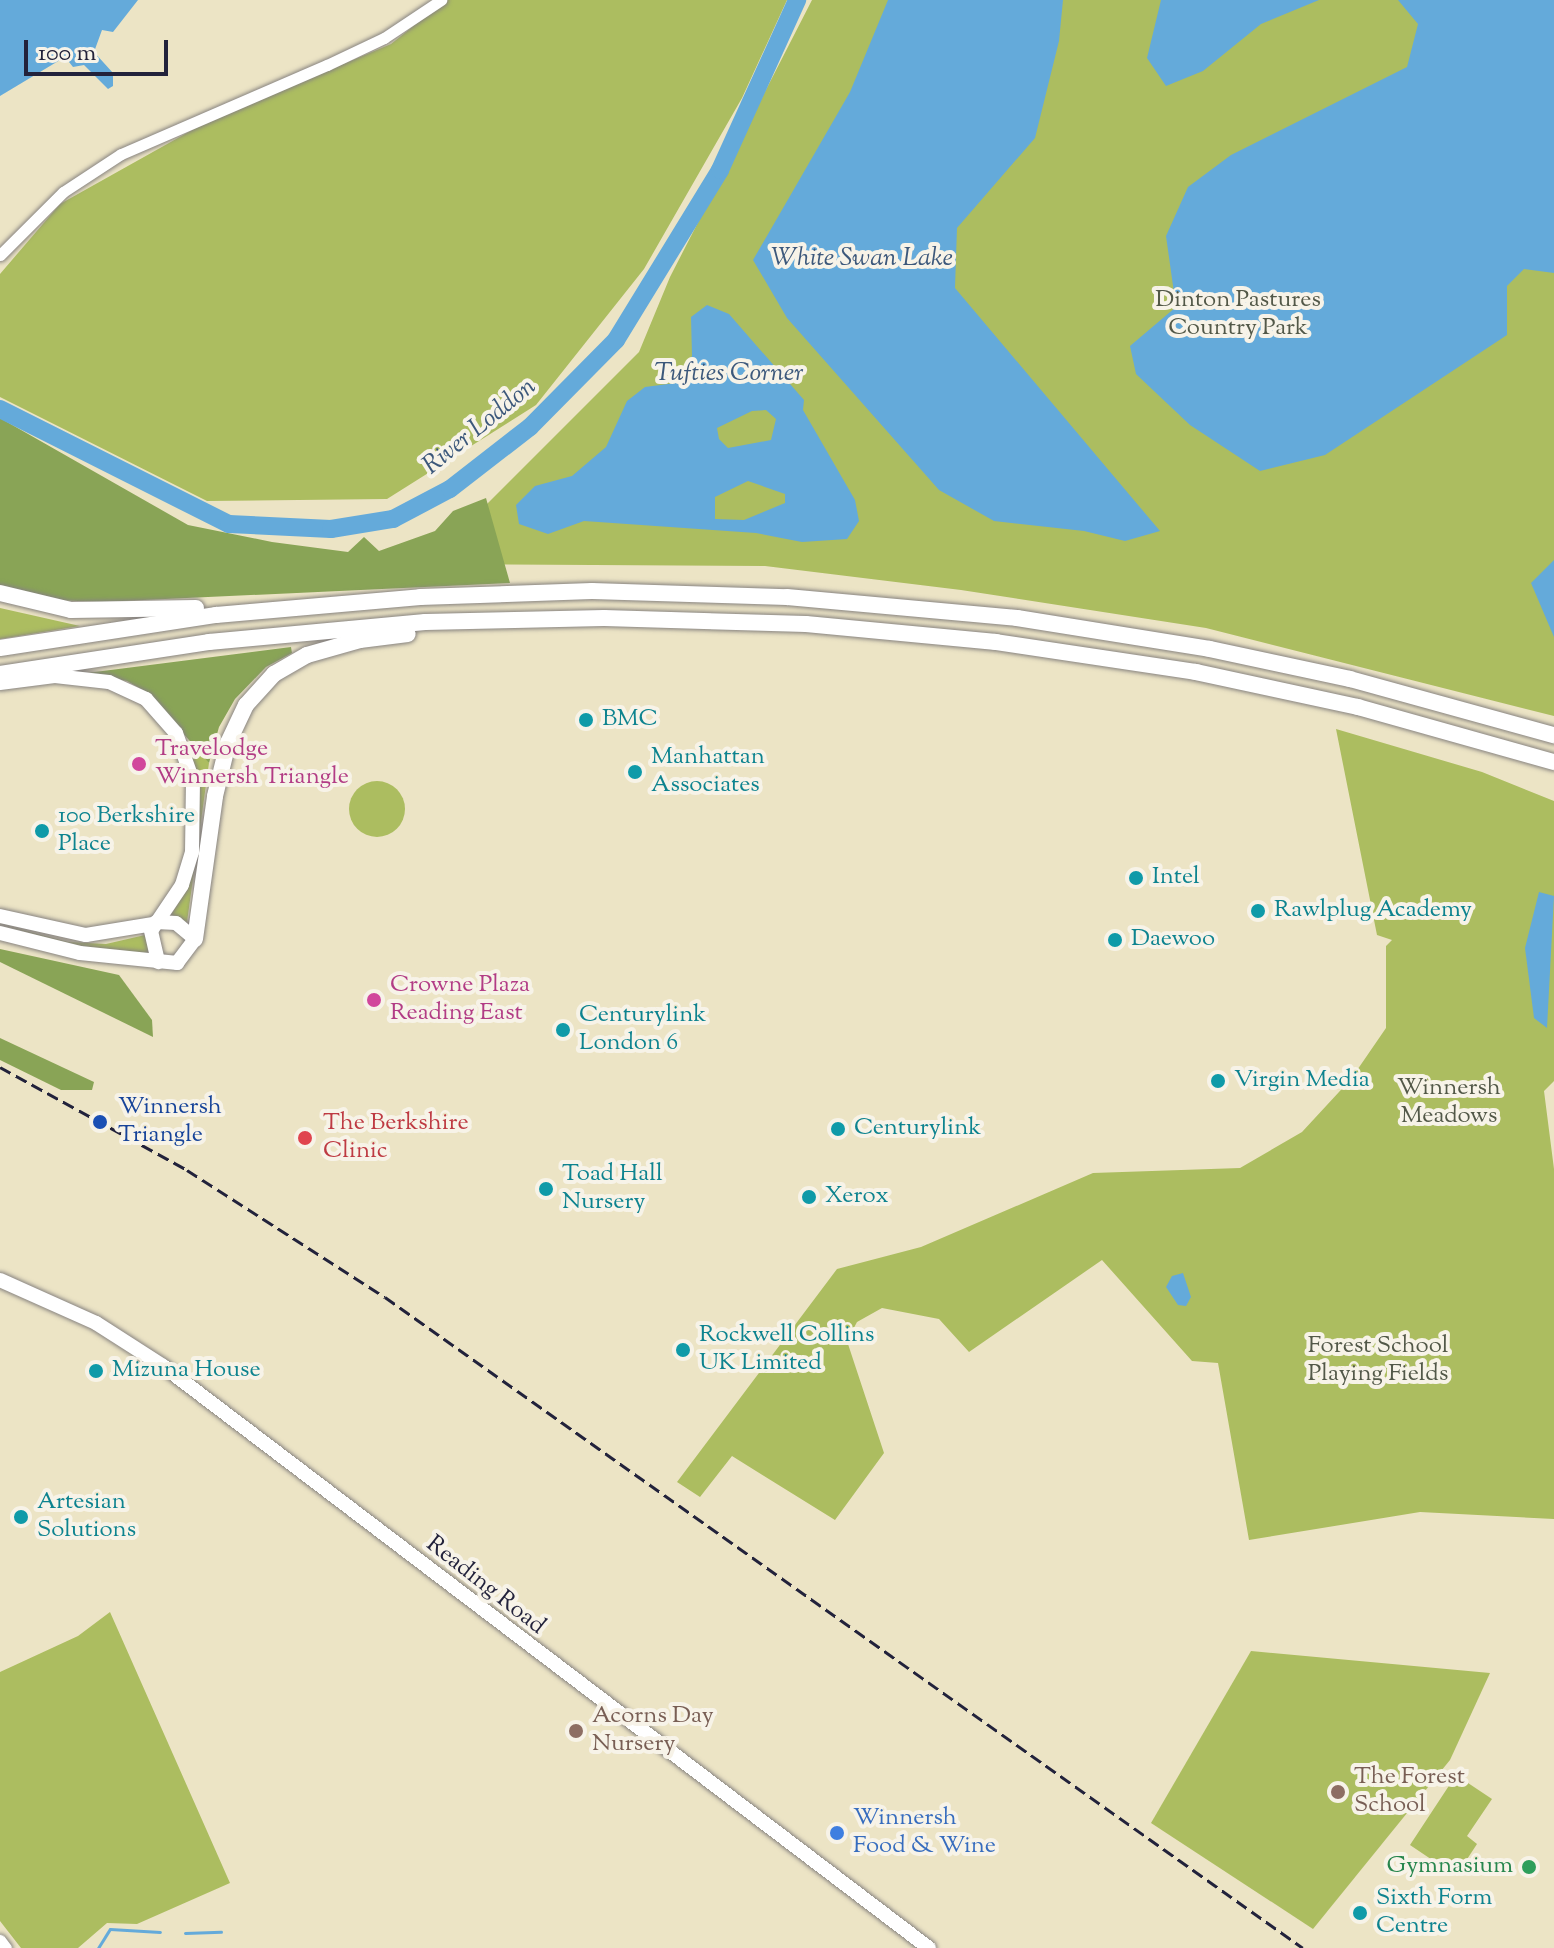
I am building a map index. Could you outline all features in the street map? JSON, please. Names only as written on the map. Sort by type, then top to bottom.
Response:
[{"type":"highway","points":[[0,593],[86,611],[270,608],[592,591],[731,594],[921,607],[1128,634],[1272,661],[1554,735]]},
{"type":"highway","points":[[0,648],[270,608]]},
{"type":"highway","points":[[195,939],[215,796],[228,743],[246,705],[274,674],[313,653],[360,640],[557,618]]},
{"type":"highway","points":[[0,674],[265,635],[557,618],[806,624],[1065,651],[1312,697],[1554,762]]},
{"type":"main road","points":[[0,683],[55,676],[109,682],[146,699],[173,726],[193,781],[192,852],[185,880],[154,923],[151,946],[158,962]]},
{"type":"main road","points":[[0,916],[74,934],[121,932],[154,923],[176,923],[195,939],[177,963],[80,953],[0,933]]},
{"type":"main road","name":"Reading Road","points":[[0,1280],[96,1323],[163,1366],[929,1948]]},
{"type":"street","points":[[0,255],[63,192],[121,154],[384,38],[441,0]]},
{"type":"street","points":[[0,1940],[6,1948]]},
{"type":"green space","points":[[446,0],[787,0],[742,98],[644,269],[536,405],[387,499],[207,501],[0,397],[0,274],[60,204],[210,120],[391,44]]},
{"type":"green space","name":"Dinton Pastures Country Park","points":[[812,0],[1554,0],[1554,716],[1206,628],[961,590],[765,566],[427,564],[639,352],[670,277]]},
{"type":"green space","points":[[0,418],[188,525],[272,542],[348,552],[364,537],[379,551],[435,531],[453,511],[486,498],[510,583],[101,602],[55,600],[0,588]]},
{"type":"green space","points":[[0,608],[80,626],[0,639]]},
{"type":"green space","points":[[291,647],[292,653],[266,667],[235,699],[219,727],[209,763],[148,693],[127,681],[87,673]]},
{"type":"green space","points":[[1336,729],[1482,772],[1554,801],[1554,1081],[1544,1091],[1554,1169],[1554,1519],[1420,1512],[1249,1540],[1218,1363],[1192,1361],[1102,1260],[969,1352],[939,1319],[882,1308],[857,1322],[847,1341],[884,1453],[835,1520],[732,1456],[700,1497],[677,1482],[837,1269],[921,1247],[1093,1173],[1240,1168],[1302,1132],[1351,1079],[1386,1028],[1386,946],[1392,940],[1377,935]]},
{"type":"green space","points":[[188,743],[199,747],[209,763],[187,922],[171,915],[186,890],[197,777]]},
{"type":"green space","points":[[377,781],[397,789],[405,809],[397,829],[377,837],[357,829],[349,809],[357,789]]},
{"type":"green space","points":[[0,924],[68,942],[106,944],[145,935],[151,956],[62,943]]},
{"type":"green space","points":[[0,949],[119,975],[152,1020],[153,1037],[0,962]]},
{"type":"green space","points":[[0,1038],[94,1082],[92,1090],[61,1090],[0,1060]]},
{"type":"green space","points":[[110,1612],[230,1883],[137,1924],[107,1923],[78,1948],[21,1948],[0,1921],[0,1672],[78,1636]]},
{"type":"green space","name":"The Forest School","points":[[1251,1651],[1490,1673],[1450,1760],[1313,1929],[1151,1823]]},
{"type":"green space","points":[[1456,1775],[1492,1799],[1467,1836],[1477,1844],[1456,1876],[1410,1845]]},
{"type":"water","points":[[0,0],[138,0],[113,32],[102,30],[94,52],[113,73],[113,86],[108,89],[84,65],[73,67],[65,57],[0,96]]},
{"type":"water","name":"White Swan Lake","points":[[888,0],[1063,0],[1059,41],[1035,138],[957,228],[955,288],[1160,531],[1125,541],[1084,531],[994,521],[939,490],[787,318],[753,260],[850,92]]},
{"type":"water","points":[[1161,0],[1319,0],[1261,24],[1203,71],[1166,86],[1147,58]]},
{"type":"water","points":[[1398,0],[1554,0],[1554,273],[1524,269],[1507,286],[1507,335],[1325,455],[1260,471],[1190,425],[1136,374],[1130,346],[1176,307],[1166,236],[1188,187],[1231,155],[1407,67],[1418,24]]},
{"type":"water","name":"Tufties Corner","points":[[707,305],[729,314],[804,400],[803,410],[855,500],[859,521],[847,539],[802,542],[756,533],[584,521],[548,534],[519,524],[516,505],[535,486],[572,476],[606,447],[627,401],[645,387],[676,383],[692,356],[691,317]],"holes":[[[766,410],[776,419],[771,440],[728,448],[719,439],[717,428],[752,411]],[[748,481],[785,494],[785,503],[744,520],[715,519],[715,497]]]},
{"type":"water","points":[[1554,560],[1554,637],[1531,583]]},
{"type":"water","points":[[1539,892],[1554,896],[1547,1028],[1534,1018],[1525,948]]},
{"type":"water","points":[[1183,1273],[1191,1297],[1186,1306],[1178,1305],[1166,1287],[1172,1276]]},
{"type":"waterway","name":"River Loddon","points":[[0,409],[229,524],[331,529],[393,519],[450,489],[530,427],[616,340],[720,170],[797,0]]},
{"type":"waterway","points":[[98,1948],[110,1929],[160,1932]]},
{"type":"waterway","points":[[185,1933],[221,1932]]},
{"type":"railway","points":[[0,1067],[187,1170],[385,1297],[1303,1948]]},
{"type":"place","name":"BMC","points":[[586,720]]},
{"type":"place","name":"Travelodge Winnersh Triangle","points":[[139,764]]},
{"type":"place","name":"Manhattan Associates","points":[[635,772]]},
{"type":"place","name":"100 Berkshire Place","points":[[42,831]]},
{"type":"place","name":"Intel","points":[[1136,878]]},
{"type":"place","name":"Rawlplug Academy","points":[[1258,911]]},
{"type":"place","name":"Daewoo","points":[[1115,940]]},
{"type":"place","name":"Crowne Plaza Reading East","points":[[374,1000]]},
{"type":"place","name":"Centurylink London 6","points":[[563,1030]]},
{"type":"place","name":"Virgin Media","points":[[1218,1081]]},
{"type":"place","name":"Winnersh Triangle","points":[[100,1122]]},
{"type":"place","name":"Centurylink","points":[[838,1129]]},
{"type":"place","name":"The Berkshire Clinic","points":[[305,1138]]},
{"type":"place","name":"Toad Hall Nursery","points":[[546,1189]]},
{"type":"place","name":"Xerox","points":[[809,1197]]},
{"type":"place","name":"Rockwell Collins UK Limited","points":[[683,1350]]},
{"type":"place","name":"Mizuna House","points":[[96,1371]]},
{"type":"place","name":"Artesian Solutions","points":[[21,1517]]},
{"type":"place","name":"Acorns Day Nursery","points":[[576,1731]]},
{"type":"place","name":"The Forest School","points":[[1338,1792]]},
{"type":"place","name":"Winnersh Food & Wine","points":[[837,1833]]},
{"type":"place","name":"Gymnasium","points":[[1529,1867]]},
{"type":"place","name":"Sixth Form Centre","points":[[1360,1913]]},
{"type":"park label","name":"Winnersh Meadows","points":[[1449,1103]]},
{"type":"park label","name":"Forest School Playing Fields","points":[[1378,1361]]}]
